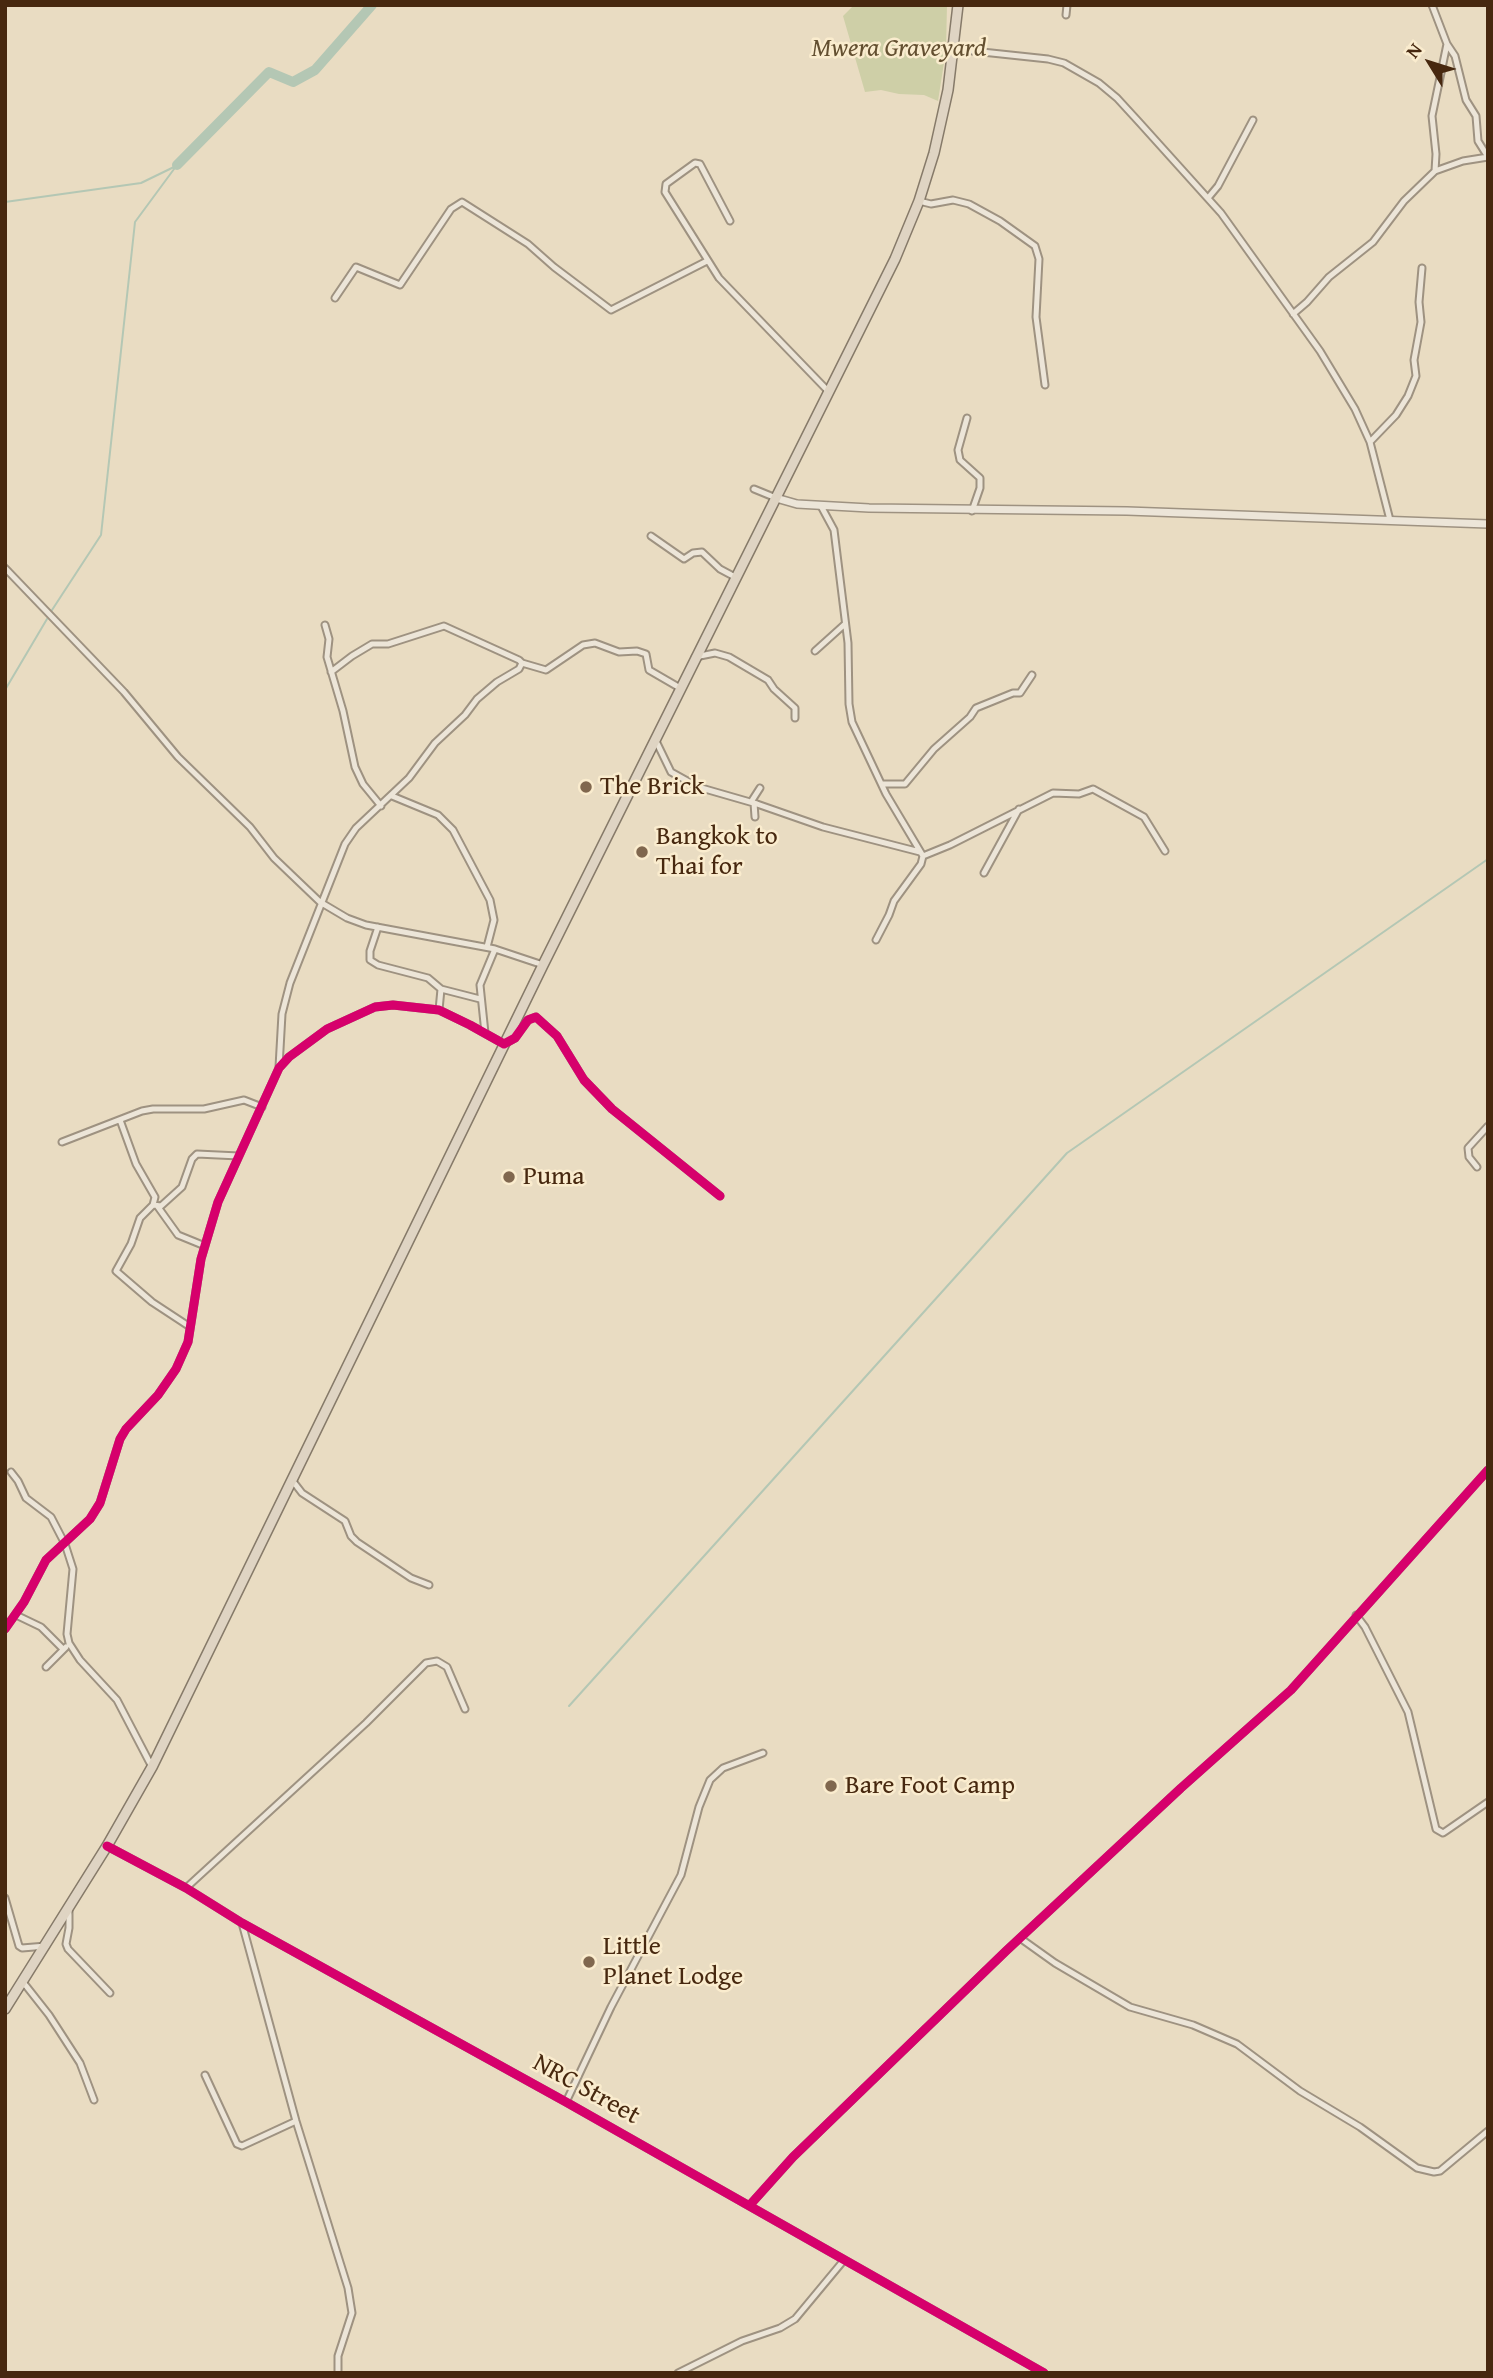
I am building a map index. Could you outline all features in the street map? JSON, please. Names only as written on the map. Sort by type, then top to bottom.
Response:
[{"type":"highway","points":[[5,2009],[107,1846],[152,1767],[504,1044],[895,259],[919,201],[944,112],[958,5]]},
{"type":"street","points":[[1066,15],[1067,5]]},
{"type":"street","points":[[1293,314],[1307,303],[1329,277],[1374,242],[1404,201],[1435,171],[1463,161],[1488,157],[1478,141],[1478,123],[1466,100],[1455,57],[1447,44],[1433,5]]},
{"type":"street","points":[[1435,171],[1432,116],[1447,44]]},
{"type":"street","points":[[954,49],[1048,59],[1087,75],[1117,98],[1221,213],[1327,363],[1355,409],[1370,442],[1390,520]]},
{"type":"street","points":[[1208,198],[1218,186],[1253,120]]},
{"type":"street","points":[[730,221],[700,164],[695,163],[666,184],[665,192],[707,261],[734,296],[829,392]]},
{"type":"street","points":[[919,201],[931,204],[953,200],[968,204],[1000,221],[1035,246],[1039,259],[1036,317],[1045,384]]},
{"type":"street","points":[[335,298],[355,267],[400,285],[406,280],[452,209],[462,202],[528,244],[611,310],[707,261]]},
{"type":"street","points":[[1370,442],[1396,415],[1416,376],[1415,353],[1421,322],[1419,302],[1422,268]]},
{"type":"street","points":[[967,418],[958,450],[960,460],[980,478],[980,488],[972,511]]},
{"type":"street","points":[[754,489],[797,504],[821,506],[972,511],[1127,511],[1488,524]]},
{"type":"street","points":[[821,506],[834,530],[845,624],[852,722],[882,784],[922,854],[921,864],[894,901],[876,940]]},
{"type":"street","points":[[651,536],[684,559],[693,553],[702,552],[720,569],[735,577]]},
{"type":"street","points":[[5,568],[131,699],[178,757],[250,827],[274,858],[320,902],[357,922],[487,947],[543,965]]},
{"type":"street","points":[[815,651],[845,624]]},
{"type":"street","points":[[325,625],[329,639],[327,657],[357,775],[382,806]]},
{"type":"street","points":[[331,672],[372,644],[388,643],[444,626],[522,663],[546,670],[561,662],[575,649],[595,643],[619,652],[643,652],[649,659],[649,670],[680,688]]},
{"type":"street","points":[[695,657],[715,653],[729,657],[768,680],[795,708],[795,718]]},
{"type":"street","points":[[279,1069],[284,1002],[320,902],[329,888],[351,834],[410,778],[435,743],[465,715],[477,699],[497,682],[519,669],[522,663]]},
{"type":"street","points":[[882,784],[905,784],[934,749],[970,717],[976,708],[1013,693],[1020,693],[1032,675]]},
{"type":"street","points":[[655,738],[671,772],[698,787],[752,802],[823,827],[922,854],[950,845],[1053,793],[1079,794],[1093,789],[1144,817],[1165,851]]},
{"type":"street","points":[[755,817],[752,802],[760,788]]},
{"type":"street","points":[[392,796],[438,815],[453,830],[481,880],[492,907],[494,926],[487,947]]},
{"type":"street","points":[[984,873],[1019,809]]},
{"type":"street","points":[[378,927],[369,956],[373,962],[424,976],[441,989],[480,999]]},
{"type":"street","points":[[485,1033],[480,985],[495,949]]},
{"type":"street","points":[[439,1010],[441,989]]},
{"type":"street","points":[[5,1629],[16,1615],[46,1560],[90,1519],[100,1503],[120,1439],[167,1385],[184,1354],[205,1246],[218,1202],[279,1069],[289,1057],[327,1029],[375,1007],[393,1005],[439,1010],[504,1044],[515,1038],[528,1020],[536,1017],[557,1036],[584,1080],[612,1109],[720,1196]]},
{"type":"street","points":[[62,1142],[153,1109],[204,1109],[244,1100],[262,1107]]},
{"type":"street","points":[[120,1120],[136,1164],[154,1193],[155,1206],[178,1235],[205,1246]]},
{"type":"street","points":[[1477,1167],[1469,1157],[1468,1148],[1488,1126]]},
{"type":"street","points":[[190,1327],[152,1302],[116,1270],[131,1244],[140,1219],[182,1187],[192,1159],[197,1154],[239,1156]]},
{"type":"street","points":[[749,2206],[793,2157],[1020,1938],[1282,1698],[1488,1470]]},
{"type":"street","points":[[11,1472],[26,1498],[51,1517],[65,1544],[73,1569],[67,1634],[69,1643],[80,1660],[117,1700],[152,1767]]},
{"type":"street","points":[[292,1480],[302,1493],[345,1521],[351,1536],[357,1542],[411,1577],[429,1585]]},
{"type":"street","points":[[16,1615],[41,1627],[63,1649]]},
{"type":"street","points":[[1356,1615],[1366,1627],[1406,1705],[1437,1829],[1443,1833],[1488,1802]]},
{"type":"street","points":[[46,1667],[69,1643]]},
{"type":"street","points":[[186,1888],[366,1723],[426,1663],[437,1661],[447,1667],[465,1709]]},
{"type":"street","points":[[566,2102],[611,2007],[681,1875],[699,1807],[710,1780],[716,1771],[763,1753]]},
{"type":"street","name":"NRC Street","points":[[107,1846],[186,1888],[242,1923],[566,2102],[1044,2373]]},
{"type":"street","points":[[5,1898],[19,1946],[22,1948],[46,1945]]},
{"type":"street","points":[[69,1908],[66,1944],[68,1949],[110,1993]]},
{"type":"street","points":[[242,1923],[296,2122],[350,2299],[352,2313],[338,2356],[338,2373]]},
{"type":"street","points":[[1020,1938],[1055,1963],[1125,2004],[1193,2025],[1237,2044],[1300,2091],[1360,2127],[1417,2168],[1440,2171],[1488,2131]]},
{"type":"street","points":[[23,1982],[49,2015],[80,2063],[94,2100]]},
{"type":"street","points":[[205,2075],[237,2144],[242,2146],[296,2122]]},
{"type":"street","points":[[678,2373],[742,2341],[780,2328],[795,2319],[844,2260]]},
{"type":"green space","name":"Mwera Graveyard","points":[[854,5],[947,5],[946,50],[938,101],[924,95],[881,90],[865,92],[843,16]]},
{"type":"waterway","points":[[177,165],[269,72],[293,82],[315,70],[372,5]]},
{"type":"waterway","points":[[52,610],[101,535],[135,222],[177,165]]},
{"type":"waterway","points":[[5,202],[141,183],[176,166]]},
{"type":"waterway","points":[[5,690],[47,619]]},
{"type":"waterway","points":[[569,1706],[1067,1153],[1488,859]]},
{"type":"cycle path","points":[[5,1629],[24,1602],[46,1560],[90,1519],[100,1503],[120,1439],[158,1395],[176,1369],[188,1342],[201,1259],[218,1202],[279,1068],[289,1057],[327,1029],[375,1007],[393,1005],[439,1010],[504,1044],[515,1038],[528,1020],[536,1017],[557,1036],[584,1080],[612,1109],[720,1196]]},
{"type":"cycle path","points":[[749,2206],[793,2157],[1006,1951],[1291,1690],[1488,1470]]},
{"type":"cycle path","points":[[107,1846],[186,1888],[242,1923],[566,2102],[1044,2373]]},
{"type":"place","name":"The Brick","points":[[586,787]]},
{"type":"place","name":"Bangkok to Thai for","points":[[642,852]]},
{"type":"place","name":"Puma","points":[[509,1177]]},
{"type":"place","name":"Bare Foot Camp","points":[[831,1786]]},
{"type":"place","name":"Little Planet Lodge","points":[[589,1962]]}]
